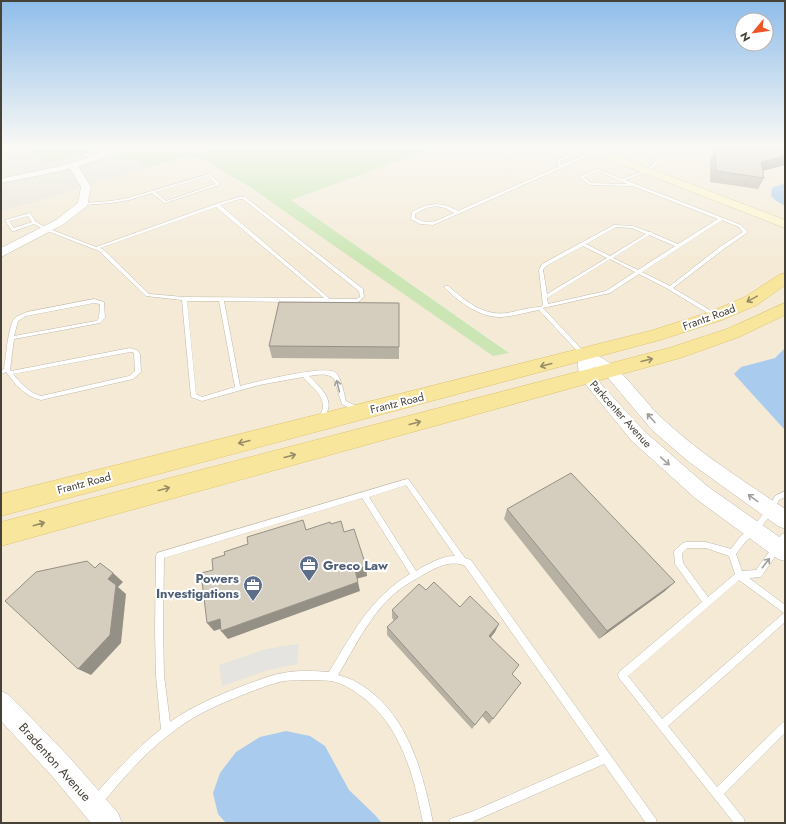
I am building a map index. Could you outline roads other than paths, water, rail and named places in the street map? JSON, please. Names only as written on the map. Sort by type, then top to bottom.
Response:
[{"type":"main road","points":[[685,185],[785,224]]},
{"type":"main road","name":"Frantz Road","points":[[1,505],[654,336],[716,316],[750,301],[785,278]]},
{"type":"main road","name":"Frantz Road","points":[[1,534],[673,353],[734,333],[783,307]]},
{"type":"street","points":[[1,253],[60,222],[83,204],[85,185]]},
{"type":"street","name":"Parkcenter Avenue","points":[[584,354],[609,369],[658,425],[695,457],[770,511],[785,520]]},
{"type":"street","name":"Parkcenter Avenue","points":[[584,354],[587,376],[638,436],[701,492],[754,530],[783,545]]},
{"type":"street","name":"Bradenton Avenue","points":[[1,703],[61,767],[101,814]]},
{"type":"lane","points":[[83,204],[129,199],[174,185]]},
{"type":"lane","points":[[152,192],[165,202],[214,185]]},
{"type":"lane","points":[[458,213],[446,206],[437,205],[425,207],[413,213],[413,219],[421,223],[432,224],[458,213],[519,185]]},
{"type":"lane","points":[[634,185],[740,226],[746,232],[723,247],[670,288]]},
{"type":"lane","points":[[34,222],[13,230],[7,220],[29,214],[34,222],[46,229],[55,231],[96,248],[101,250],[148,295],[184,299],[329,300],[357,302],[362,297],[361,290],[244,198],[217,205],[96,248]]},
{"type":"lane","points":[[217,205],[329,300]]},
{"type":"lane","points":[[446,287],[474,308],[486,314],[504,315],[608,292],[720,219]]},
{"type":"lane","points":[[546,306],[541,270],[544,265],[615,226],[633,227],[678,246]]},
{"type":"lane","points":[[545,297],[650,233]]},
{"type":"lane","points":[[583,244],[670,288],[716,316]]},
{"type":"lane","points":[[184,299],[193,395],[202,399],[273,379],[329,372],[334,374],[338,381],[344,402],[363,412]]},
{"type":"lane","points":[[221,300],[238,388]]},
{"type":"lane","points":[[6,372],[12,338],[15,321],[19,317],[27,314],[94,301],[102,303],[102,318],[98,322],[12,338]]},
{"type":"lane","points":[[540,308],[584,354]]},
{"type":"lane","points":[[130,350],[134,350],[137,354],[138,372],[132,378],[41,398],[33,397],[6,372],[130,350]]},
{"type":"lane","points":[[304,374],[316,386],[326,407],[320,422]]},
{"type":"lane","points":[[166,730],[158,629],[160,556],[407,482],[462,560]]},
{"type":"lane","points":[[732,553],[743,539],[754,530],[770,511],[777,498],[785,494]]},
{"type":"lane","points":[[364,495],[415,576]]},
{"type":"lane","points":[[707,602],[679,564],[678,552],[686,545],[706,546],[732,553]]},
{"type":"lane","points":[[740,823],[622,675],[739,575],[758,574],[783,545]]},
{"type":"lane","points":[[732,553],[739,575],[785,610]]},
{"type":"lane","points":[[332,676],[378,605],[391,591],[440,561],[452,559],[462,560],[468,563],[652,823]]},
{"type":"lane","points":[[662,726],[785,617]]},
{"type":"lane","points":[[101,814],[117,776],[166,730],[189,715],[215,702],[282,677],[332,676],[358,687],[381,707],[400,734],[414,762],[423,795],[428,823]]},
{"type":"lane","points":[[717,794],[785,726]]},
{"type":"lane","points":[[454,823],[473,820],[606,758]]},
{"type":"water","points":[[779,185],[785,185],[785,206],[771,196],[772,188]]},
{"type":"water","points":[[785,348],[785,430],[734,374],[741,367],[775,358]]},
{"type":"water","points":[[286,731],[310,736],[325,746],[349,790],[382,823],[226,823],[218,814],[213,793],[220,773],[236,752],[260,737]]},
{"type":"place","name":"Greco Law","points":[[309,582]]},
{"type":"place","name":"Powers Investigations","points":[[253,602]]}]
